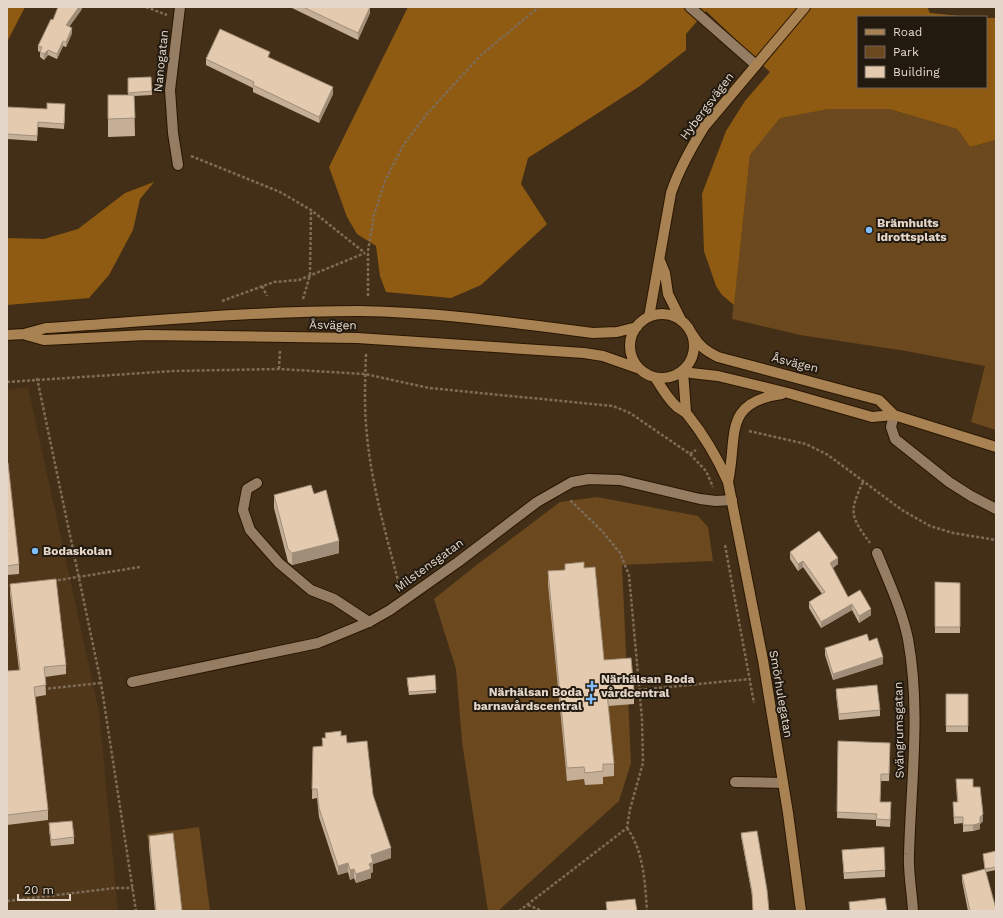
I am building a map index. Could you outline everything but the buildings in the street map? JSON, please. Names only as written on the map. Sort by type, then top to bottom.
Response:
[{"type":"street","name":"Nanogatan","points":[[178,165],[170,90],[180,7]]},
{"type":"street","points":[[690,7],[756,64]]},
{"type":"street","name":"Hybergsvägen","points":[[649,317],[656,273],[660,261],[662,237],[677,175],[704,127],[805,7]]},
{"type":"street","name":"Hybergsvägen","points":[[660,261],[665,273],[668,294],[681,320]]},
{"type":"street","name":"Åsvägen","points":[[7,335],[24,334],[46,328],[228,316],[344,312],[447,315],[593,333],[617,332],[637,327]]},
{"type":"street","points":[[663,314],[681,320],[692,334],[694,345],[693,356],[683,371],[672,377],[655,378],[640,369],[634,361],[630,351],[630,341],[637,327],[649,317],[663,314]]},
{"type":"street","name":"Åsvägen","points":[[24,334],[44,340],[146,335],[357,338],[584,353],[604,356],[640,369]]},
{"type":"street","name":"Åsvägen","points":[[692,334],[702,348],[718,357],[879,400],[894,415]]},
{"type":"street","points":[[683,371],[686,412]]},
{"type":"street","name":"Åsvägen","points":[[683,371],[718,376],[872,417],[894,415],[996,447]]},
{"type":"street","name":"Smörhulegatan","points":[[655,378],[677,406],[686,412],[707,441],[718,459],[728,482],[761,652],[783,783],[801,911]]},
{"type":"street","name":"Smörhulegatan","points":[[728,482],[732,462],[734,429],[741,411],[748,405],[768,396],[788,394]]},
{"type":"street","points":[[894,415],[892,433],[895,439],[950,482],[971,496],[996,509]]},
{"type":"street","name":"Milstensgatan","points":[[132,682],[318,643],[369,622],[458,562],[537,502],[559,488],[572,482],[589,479],[620,480],[716,501],[732,500]]},
{"type":"street","points":[[256,483],[247,489],[243,510],[250,530],[279,563],[299,581],[311,590],[334,599],[369,622]]},
{"type":"street","name":"Svängrumsgatan","points":[[877,553],[908,638],[914,696],[913,781],[908,855],[913,911]]},
{"type":"street","points":[[735,782],[783,783]]},
{"type":"path","points":[[146,7],[179,19]]},
{"type":"path","points":[[368,296],[368,251],[374,215],[385,181],[404,144],[426,115],[480,56],[539,7]]},
{"type":"path","points":[[176,150],[280,192],[311,210],[364,253]]},
{"type":"path","points":[[303,299],[310,275],[311,210]]},
{"type":"path","points":[[215,302],[230,299],[274,282],[299,280],[368,251]]},
{"type":"path","points":[[262,286],[267,296]]},
{"type":"path","points":[[279,369],[280,349]]},
{"type":"path","points":[[366,354],[364,401],[367,437],[372,469],[400,589],[406,598]]},
{"type":"path","points":[[7,382],[37,378],[173,370],[279,369],[365,374],[429,388],[613,406],[630,413],[690,454],[706,471],[716,501]]},
{"type":"path","points":[[37,378],[101,684],[136,911]]},
{"type":"path","points":[[734,429],[776,436],[806,444],[828,455],[902,510],[930,526],[996,540]]},
{"type":"path","points":[[690,454],[707,441]]},
{"type":"path","points":[[863,482],[854,500],[852,513],[859,528],[877,553]]},
{"type":"path","points":[[519,911],[627,828],[630,809],[643,763],[639,690],[628,575],[620,553],[602,531],[559,488]]},
{"type":"path","points":[[724,540],[756,709]]},
{"type":"path","points":[[46,582],[140,567]]},
{"type":"path","points":[[639,690],[750,679]]},
{"type":"path","points":[[38,689],[101,684]]},
{"type":"path","points":[[627,828],[634,837],[645,880],[647,911]]},
{"type":"path","points":[[7,901],[115,888],[133,888]]},
{"type":"path","points":[[528,904],[542,911]]},
{"type":"shaded area","points":[[7,7],[25,7],[7,42]]},
{"type":"shaded area","points":[[408,7],[927,7],[930,13],[961,16],[857,16],[857,88],[987,88],[987,18],[996,18],[996,140],[970,147],[957,129],[889,109],[829,109],[780,118],[750,155],[734,305],[722,295],[716,286],[704,251],[702,194],[726,131],[745,101],[770,72],[706,11],[686,34],[686,50],[640,86],[528,158],[521,184],[547,224],[481,285],[451,298],[386,292],[380,276],[376,246],[357,234],[347,217],[329,167]]},
{"type":"shaded area","points":[[154,182],[140,199],[133,230],[109,275],[89,298],[7,305],[7,238],[44,239],[78,229],[125,193]]},
{"type":"shaded area","name":"Bodaskolan","points":[[28,387],[99,712],[118,911],[7,911],[7,390]]},
{"type":"green space","name":"Brämhults idrottsplats","points":[[829,109],[889,109],[957,129],[970,147],[996,140],[996,430],[971,422],[985,366],[906,351],[800,335],[732,319],[750,155],[780,117]]},
{"type":"green space","points":[[597,497],[698,516],[708,527],[713,561],[622,565],[631,763],[619,801],[498,911],[488,911],[462,742],[456,669],[434,599],[560,502]]},
{"type":"green space","points":[[199,827],[210,911],[157,911],[147,834]]},
{"type":"place","name":"Brämhults idrottsplats","points":[[869,230]]},
{"type":"place","name":"Bodaskolan","points":[[35,551]]},
{"type":"place","name":"Närhälsan Boda vårdcentral","points":[[592,686]]},
{"type":"place","name":"Närhälsan Boda barnavårdscentral","points":[[591,699]]}]
